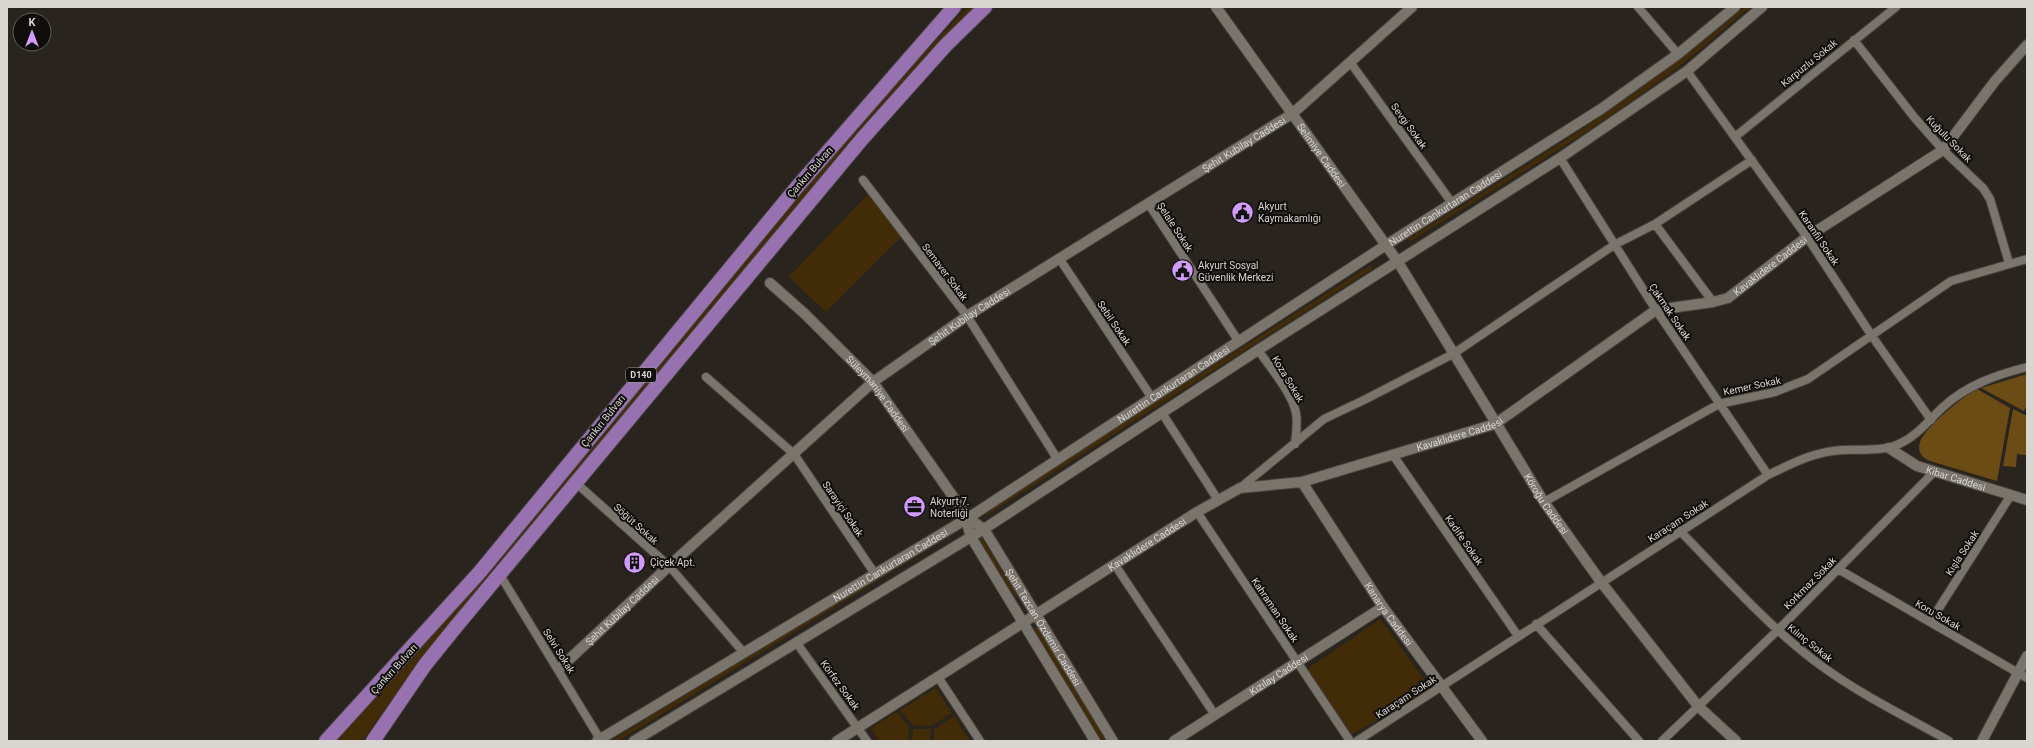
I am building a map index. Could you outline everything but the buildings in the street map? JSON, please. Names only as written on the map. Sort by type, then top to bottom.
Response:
[{"type":"highway","name":"Çankırı Bulvarı","points":[[326,741],[479,573],[797,187],[954,7]]},
{"type":"highway","name":"Çankırı Bulvarı","points":[[373,741],[425,665],[862,139],[946,45],[986,7]]},
{"type":"street","name":"Selimiye Caddesi","points":[[1216,7],[1386,245]]},
{"type":"street","name":"Şehit Kubilay Caddesi","points":[[559,669],[669,566],[873,382],[967,316],[1148,202],[1292,114],[1412,7]]},
{"type":"street","points":[[1638,7],[1678,54]]},
{"type":"street","name":"Nurettin Cankurtaran Caddesi","points":[[599,740],[967,519],[1386,245],[1584,121],[1678,54],[1735,7]]},
{"type":"street","name":"Nurettin Cankurtaran Caddesi","points":[[634,741],[984,529],[1258,350],[1560,158],[1687,71],[1762,7]]},
{"type":"street","name":"Karpuzlu Sokak","points":[[1736,136],[1896,7]]},
{"type":"street","name":"Kuğulu Sokak","points":[[1854,40],[1914,117],[1943,150],[1973,177],[1990,199],[2009,263]]},
{"type":"street","name":"Kavaklıdere Caddesi","points":[[837,741],[1036,616],[1197,512],[1240,488],[1302,482],[1495,424],[1656,310],[1713,302],[1728,298],[1807,237],[1943,150],[1995,81],[2027,45]]},
{"type":"street","name":"Sevgi Sokak","points":[[1350,62],[1452,203]]},
{"type":"street","name":"Karanfil Sokak","points":[[1687,71],[1736,136],[1807,237],[1872,336],[1931,420]]},
{"type":"street","name":"Çakmak Sokak","points":[[1560,158],[1656,310],[1768,475]]},
{"type":"street","points":[[1240,488],[1324,419],[1454,354],[1614,245],[1655,224],[1752,160]]},
{"type":"street","name":"Semaver Sokak","points":[[863,180],[967,316],[1058,460]]},
{"type":"street","name":"Şelale Sokak","points":[[1148,202],[1239,342]]},
{"type":"street","points":[[1655,224],[1713,302]]},
{"type":"street","name":"Köroğu Caddesi","points":[[1386,245],[1398,262],[1495,424],[1544,502],[1601,582],[1698,706],[1736,741]]},
{"type":"street","name":"Sebil Sokak","points":[[1059,258],[1152,398]]},
{"type":"street","name":"Kemer Sokak","points":[[1544,502],[1719,404],[1775,392],[1797,385],[1872,336],[1951,281],[2027,259]]},
{"type":"street","name":"Süleymaniye Caddesi","points":[[770,283],[806,315],[873,382],[967,519]]},
{"type":"street","name":"Koza Sokak","points":[[1258,350],[1288,395],[1296,412],[1297,421],[1294,444]]},
{"type":"street","name":"Karaçam Sokak","points":[[1357,741],[1768,475],[1807,456],[1833,451],[1889,448],[1910,438],[1958,395],[1973,386],[1992,377],[2027,367]]},
{"type":"street","name":"Sarayiçi Sokak","points":[[706,377],[794,454],[875,574]]},
{"type":"street","points":[[1162,413],[1218,500]]},
{"type":"street","name":"Kibar Caddesi","points":[[1889,448],[1917,466],[2027,500]]},
{"type":"street","name":"Kadife Sokak","points":[[1393,455],[1518,636]]},
{"type":"street","name":"Korkmaz Sokak","points":[[1662,741],[1778,630],[1934,472]]},
{"type":"street","name":"Kanarya Caddesi","points":[[1302,482],[1383,607],[1482,741]]},
{"type":"street","name":"Söğüt Sokak","points":[[576,483],[669,566],[744,653]]},
{"type":"street","name":"Kışla Sokak","points":[[1930,622],[2011,495]]},
{"type":"street","name":"Kahraman Sokak","points":[[1197,512],[1350,741]]},
{"type":"street","name":"Şehit Tezcan Özdemir Caddesi","points":[[967,519],[984,529],[1113,741]]},
{"type":"street","name":"Şehit Tezcan Özdemir Caddesi","points":[[967,519],[971,537],[1095,741]]},
{"type":"street","name":"Kılınç Sokak","points":[[1680,532],[1778,630],[1823,667],[1851,685],[1949,741]]},
{"type":"street","points":[[1115,565],[1215,715]]},
{"type":"street","name":"Koru Sokak","points":[[1838,569],[2023,675]]},
{"type":"street","name":"Selvi Sokak","points":[[500,575],[559,669],[599,740]]},
{"type":"street","name":"Kızılay Caddesi","points":[[1174,741],[1383,607]]},
{"type":"street","points":[[1536,624],[1639,741]]},
{"type":"street","name":"Körfez Sokak","points":[[796,642],[867,741]]},
{"type":"street","points":[[1982,741],[2023,675],[2027,656]]},
{"type":"street","points":[[938,677],[980,741]]},
{"type":"shaded area","points":[[968,7],[975,7],[423,656],[362,741],[336,741],[473,590],[794,202],[909,71]]},
{"type":"shaded area","points":[[1745,7],[1750,7],[1683,63],[1609,117],[1543,160],[1409,242],[1408,239],[1538,158],[1623,101],[1665,71]]},
{"type":"shaded area","points":[[868,194],[901,237],[826,312],[789,277]]},
{"type":"shaded area","points":[[1371,265],[1372,269],[987,515],[986,511]]},
{"type":"shaded area","points":[[2027,374],[2027,404],[2024,411],[1981,388]]},
{"type":"shaded area","points":[[1977,389],[2010,408],[1997,481],[1930,461],[1921,454],[1919,449],[1923,436],[1936,421],[1954,405]]},
{"type":"shaded area","points":[[2013,409],[2027,416],[2026,455],[2017,454],[2016,467],[2003,466]]},
{"type":"shaded area","points":[[947,534],[948,537],[618,741],[611,741]]},
{"type":"shaded area","points":[[980,535],[1018,597],[1016,598],[977,537]]},
{"type":"shaded area","points":[[1380,619],[1431,689],[1349,736],[1306,670]]},
{"type":"shaded area","points":[[1037,627],[1106,741],[1102,741],[1034,629]]},
{"type":"shaded area","points":[[936,688],[952,713],[931,726],[913,725],[900,710]]},
{"type":"shaded area","points":[[897,712],[909,727],[908,741],[879,741],[871,728]]},
{"type":"shaded area","points":[[954,716],[970,741],[934,741],[934,729]]},
{"type":"shaded area","points":[[913,729],[931,729],[930,741],[912,741]]},
{"type":"place","name":"Akyurt Kaymakamlığı","points":[[1242,212]]},
{"type":"place","name":"Akyurt Sosyal Güvenlik Merkezi","points":[[1183,271]]},
{"type":"place","name":"Akyurt 7. Noterliği","points":[[915,507]]},
{"type":"place","name":"Çiçek Apt.","points":[[634,562]]}]
